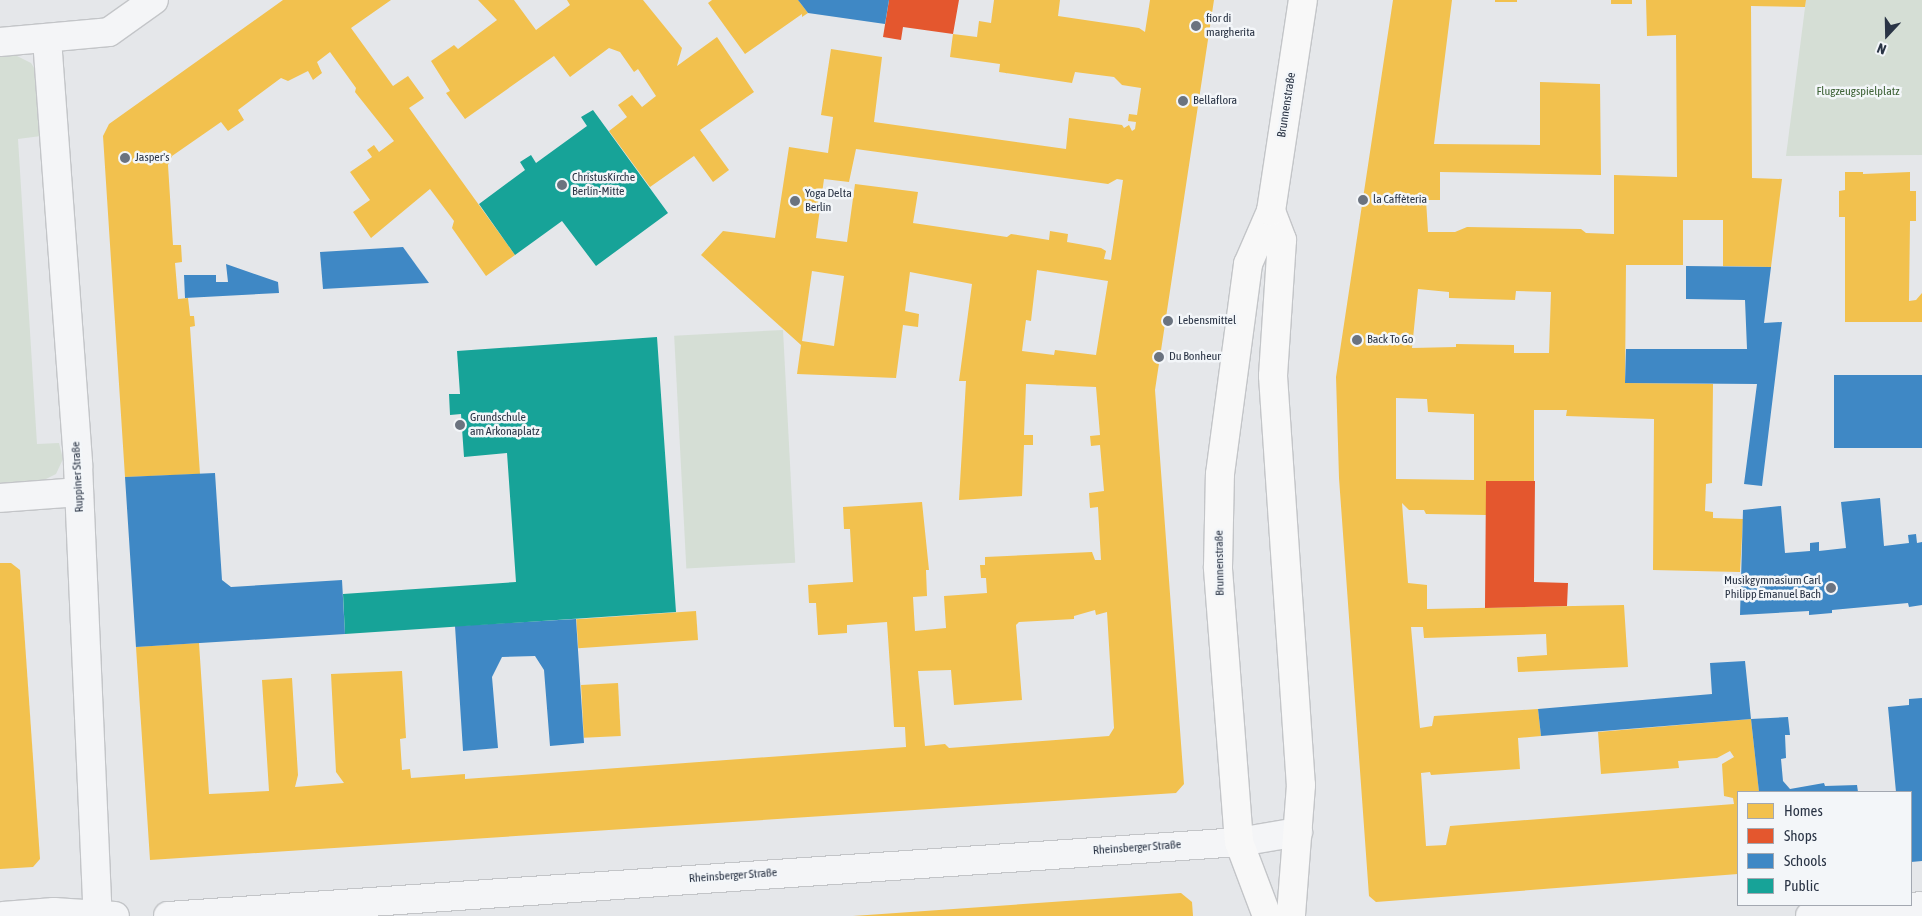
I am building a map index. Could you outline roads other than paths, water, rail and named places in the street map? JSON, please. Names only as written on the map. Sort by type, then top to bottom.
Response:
[{"type":"main road","name":"Brunnenstraße","points":[[1267,916],[1239,842],[1218,567],[1220,474],[1248,264],[1271,211],[1303,0]]},
{"type":"main road","name":"Brunnenstraße","points":[[1271,211],[1282,240],[1274,376],[1301,774],[1291,916]]},
{"type":"street","points":[[0,42],[109,32],[154,0]]},
{"type":"street","name":"Ruppiner Straße","points":[[48,39],[79,492],[103,916]]},
{"type":"street","points":[[0,498],[79,492]]},
{"type":"street","name":"Rheinsberger Straße","points":[[168,916],[1239,842],[1298,832]]},
{"type":"street","points":[[1810,916],[1922,906]]},
{"type":"street","points":[[3,916],[54,912],[103,916]]},
{"type":"place","name":"fior di margherita","points":[[1196,26]]},
{"type":"place","name":"Bellaflora","points":[[1183,101]]},
{"type":"place","name":"Jasper's","points":[[125,158]]},
{"type":"place","name":"ChristusKirche Berlin-Mitte","points":[[562,185]]},
{"type":"place","name":"la Caffèteria","points":[[1363,200]]},
{"type":"place","name":"Yoga Delta Berlin","points":[[795,201]]},
{"type":"place","name":"Lebensmittel","points":[[1168,321]]},
{"type":"place","name":"Back To Go","points":[[1357,340]]},
{"type":"place","name":"Du Bonheur","points":[[1159,357]]},
{"type":"place","name":"Grundschule am Arkonaplatz","points":[[460,425]]},
{"type":"place","name":"Musikgymnasium Carl Philipp Emanuel Bach","points":[[1831,588]]},
{"type":"park label","name":"Flugzeugspielplatz","points":[[1858,92]]}]
